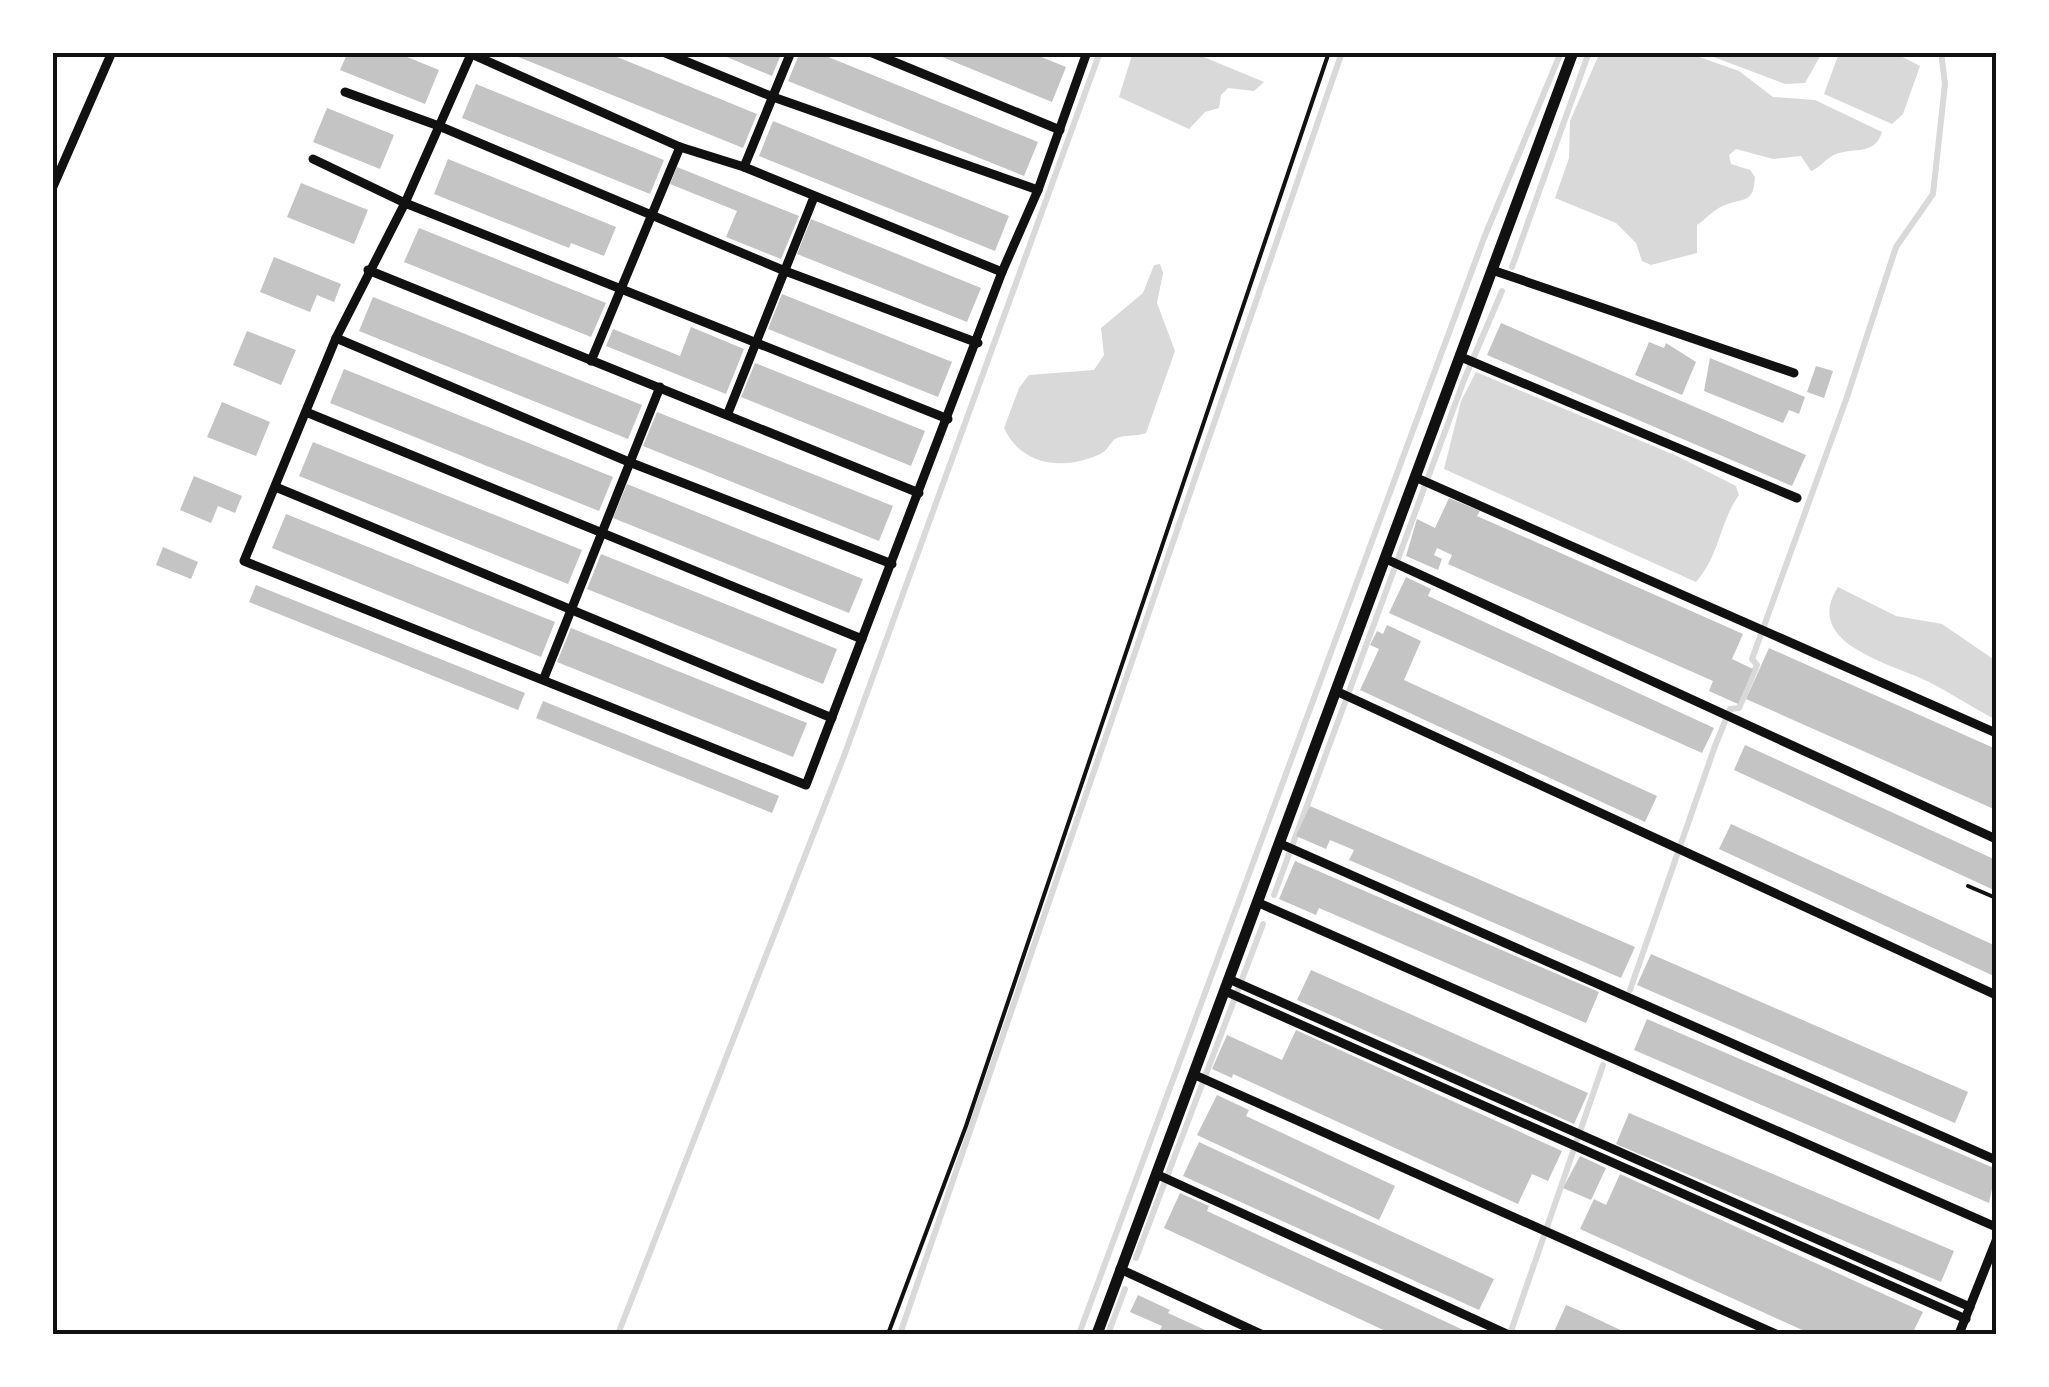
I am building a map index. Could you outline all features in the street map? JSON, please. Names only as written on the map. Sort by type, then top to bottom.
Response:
[{"type":"street","points":[[52,189],[112,52]]},
{"type":"street","points":[[663,52],[774,97],[1038,190]]},
{"type":"street","points":[[744,167],[791,52]]},
{"type":"street","points":[[870,52],[1060,130]]},
{"type":"street","points":[[1097,1334],[1120,1269],[1202,1078],[1267,906],[1573,52]]},
{"type":"street","points":[[1002,272],[744,167],[680,147],[470,53],[404,203],[336,338],[278,488],[244,562],[806,785],[1002,272],[1038,190],[1084,53]]},
{"type":"street","points":[[345,92],[438,126],[785,271],[978,342]]},
{"type":"street","points":[[591,361],[680,147]]},
{"type":"street","points":[[313,159],[404,203],[948,419]]},
{"type":"street","points":[[728,413],[814,197]]},
{"type":"street","points":[[368,270],[919,492]]},
{"type":"street","points":[[1492,270],[1794,373]]},
{"type":"street","points":[[336,338],[629,462],[892,564]]},
{"type":"street","points":[[1463,358],[1797,498]]},
{"type":"street","points":[[544,678],[660,387]]},
{"type":"street","points":[[306,412],[862,639]]},
{"type":"street","points":[[1421,479],[1996,734]]},
{"type":"street","points":[[278,488],[832,718]]},
{"type":"street","points":[[1393,562],[1996,839]]},
{"type":"street","points":[[1344,694],[1996,995]]},
{"type":"street","points":[[1288,847],[1996,1160]]},
{"type":"street","points":[[1267,906],[1996,1227]]},
{"type":"street","points":[[1236,989],[1588,1138],[1970,1308]]},
{"type":"street","points":[[1236,989],[1564,1142],[1966,1319]]},
{"type":"street","points":[[1202,1078],[1776,1334]]},
{"type":"street","points":[[1162,1178],[1503,1333]]},
{"type":"street","points":[[1959,1334],[1996,1241]]},
{"type":"street","points":[[1120,1269],[1261,1334]]},
{"type":"lane","points":[[1968,886],[1996,898]]},
{"type":"path","points":[[888,1334],[1022,962],[1329,52]]},
{"type":"shaded area","points":[[1133,52],[1194,53],[1264,82],[1254,91],[1228,88],[1221,95],[1219,108],[1205,112],[1189,129],[1119,97]]},
{"type":"shaded area","points":[[1600,52],[1688,53],[1739,71],[1773,97],[1815,100],[1882,132],[1874,145],[1839,153],[1811,171],[1801,156],[1773,159],[1736,149],[1729,155],[1731,164],[1750,170],[1755,177],[1750,196],[1721,207],[1697,225],[1697,253],[1651,265],[1642,261],[1636,243],[1616,223],[1555,198],[1569,158],[1570,121]]},
{"type":"shaded area","points":[[1703,53],[1822,53],[1805,83],[1785,84]]},
{"type":"shaded area","points":[[1839,53],[1895,53],[1920,66],[1903,114],[1892,124],[1824,94]]},
{"type":"shaded area","points":[[1160,264],[1163,273],[1157,303],[1175,351],[1146,433],[1118,437],[1101,454],[1070,463],[1043,461],[1021,450],[1004,428],[1019,388],[1029,375],[1094,370],[1104,355],[1101,328],[1143,293],[1154,265]]},
{"type":"shaded area","points":[[1476,372],[1677,456],[1736,486],[1739,495],[1710,561],[1696,582],[1444,469],[1461,401]]},
{"type":"shaded area","points":[[1838,587],[1896,616],[1942,624],[1996,661],[1996,720],[1927,681],[1874,659],[1841,637],[1832,623],[1830,607]]},
{"type":"building","points":[[348,52],[395,52],[439,70],[425,104],[340,70]]},
{"type":"building","points":[[506,52],[605,52],[757,114],[743,148]]},
{"type":"building","points":[[715,52],[782,52],[772,76]]},
{"type":"building","points":[[800,52],[816,52],[1038,142],[1024,176],[788,81]]},
{"type":"building","points":[[930,52],[1029,52],[1066,67],[1052,102]]},
{"type":"building","points":[[476,84],[664,160],[650,194],[462,118]]},
{"type":"building","points":[[327,108],[394,135],[380,169],[313,142]]},
{"type":"building","points":[[773,121],[1009,216],[995,251],[759,156]]},
{"type":"building","points":[[448,159],[616,227],[604,256],[571,243],[569,248],[434,194]]},
{"type":"building","points":[[677,167],[799,216],[781,259],[726,237],[737,211],[670,184]]},
{"type":"building","points":[[301,183],[368,210],[354,244],[287,217]]},
{"type":"building","points":[[811,219],[981,288],[967,322],[797,254]]},
{"type":"building","points":[[419,228],[606,303],[591,337],[404,262]]},
{"type":"building","points":[[274,257],[341,284],[334,302],[317,295],[310,312],[260,292]]},
{"type":"building","points":[[782,294],[952,362],[938,397],[768,329]]},
{"type":"building","points":[[373,297],[642,405],[628,439],[359,331]]},
{"type":"building","points":[[1501,323],[1806,455],[1792,486],[1487,355]]},
{"type":"building","points":[[691,327],[744,349],[726,394],[606,346],[613,329],[680,356]]},
{"type":"building","points":[[247,331],[296,350],[281,385],[233,365]]},
{"type":"building","points":[[1649,342],[1664,348],[1666,343],[1696,362],[1682,395],[1635,375]]},
{"type":"building","points":[[1710,358],[1805,397],[1799,414],[1789,410],[1783,423],[1704,391]]},
{"type":"building","points":[[755,363],[925,431],[911,466],[741,397]]},
{"type":"building","points":[[1816,366],[1833,371],[1824,398],[1807,392]]},
{"type":"building","points":[[344,369],[613,477],[599,511],[330,403]]},
{"type":"building","points":[[222,402],[270,422],[256,456],[207,437]]},
{"type":"building","points":[[657,412],[893,506],[879,541],[643,446]]},
{"type":"building","points":[[313,442],[582,550],[568,584],[299,476]]},
{"type":"building","points":[[194,476],[242,496],[235,513],[218,506],[211,523],[180,510]]},
{"type":"building","points":[[627,484],[863,579],[849,613],[613,518]]},
{"type":"building","points":[[1449,498],[1480,511],[1477,516],[1743,634],[1732,659],[1753,669],[1738,704],[1709,691],[1713,681],[1448,564],[1452,555],[1437,548],[1434,555],[1442,559],[1438,570],[1406,556],[1417,519],[1435,528]]},
{"type":"building","points":[[286,514],[555,622],[541,657],[272,548]]},
{"type":"building","points":[[163,547],[198,562],[191,579],[156,565]]},
{"type":"building","points":[[601,554],[837,649],[823,684],[587,589]]},
{"type":"building","points":[[1406,577],[1431,589],[1428,596],[1714,728],[1702,753],[1389,613]]},
{"type":"building","points":[[256,585],[525,693],[518,710],[249,602]]},
{"type":"building","points":[[1387,625],[1421,641],[1404,680],[1657,796],[1645,822],[1360,690],[1379,649],[1370,645],[1377,631],[1383,634]]},
{"type":"building","points":[[571,628],[807,723],[793,757],[557,662]]},
{"type":"building","points":[[1769,648],[1996,749],[1996,810],[1746,699]]},
{"type":"building","points":[[543,701],[779,796],[772,813],[536,718]]},
{"type":"building","points":[[1745,745],[1996,860],[1996,891],[1734,770]]},
{"type":"building","points":[[1310,806],[1635,947],[1621,978],[1349,860],[1354,850],[1330,840],[1326,849],[1296,836]]},
{"type":"building","points":[[1731,824],[1996,946],[1996,977],[1719,849]]},
{"type":"building","points":[[1295,861],[1599,992],[1586,1023],[1319,908],[1316,915],[1279,899]]},
{"type":"building","points":[[1651,954],[1968,1092],[1955,1123],[1637,985]]},
{"type":"building","points":[[1311,970],[1588,1093],[1574,1124],[1297,1000]]},
{"type":"building","points":[[1647,1019],[1996,1169],[1989,1203],[1634,1050]]},
{"type":"building","points":[[1296,1030],[1562,1151],[1548,1181],[1532,1174],[1518,1204],[1233,1074],[1232,1078],[1212,1069],[1227,1035],[1282,1060]]},
{"type":"building","points":[[1217,1095],[1249,1110],[1246,1116],[1395,1186],[1379,1220],[1197,1135]]},
{"type":"building","points":[[1629,1113],[1954,1251],[1941,1282],[1616,1144]]},
{"type":"building","points":[[1199,1142],[1494,1279],[1479,1310],[1183,1176]]},
{"type":"building","points":[[1580,1156],[1606,1168],[1591,1200],[1563,1188]]},
{"type":"building","points":[[1620,1174],[1923,1312],[1912,1334],[1883,1330],[1881,1334],[1811,1334],[1580,1229],[1594,1199],[1606,1205]]},
{"type":"building","points":[[1180,1193],[1209,1206],[1207,1211],[1472,1334],[1392,1334],[1164,1228]]},
{"type":"building","points":[[1138,1295],[1214,1334],[1158,1334],[1162,1326],[1130,1312]]},
{"type":"building","points":[[1566,1305],[1580,1311],[1629,1334],[1553,1334]]},
{"type":"waterway","points":[[618,1334],[844,756],[1100,52]]},
{"type":"waterway","points":[[900,1334],[1342,52]]},
{"type":"waterway","points":[[1079,1334],[1484,238],[1561,52]]},
{"type":"waterway","points":[[1512,267],[1589,52]]},
{"type":"waterway","points":[[1630,990],[1715,746],[1730,709],[1739,708],[1757,665],[1752,659],[1847,397],[1896,247],[1933,194],[1945,84],[1941,52]]},
{"type":"waterway","points":[[1274,895],[1464,380],[1502,291]]},
{"type":"waterway","points":[[1136,1258],[1263,924]]},
{"type":"waterway","points":[[1510,1334],[1603,1065]]},
{"type":"waterway","points":[[1108,1334],[1125,1289]]}]
